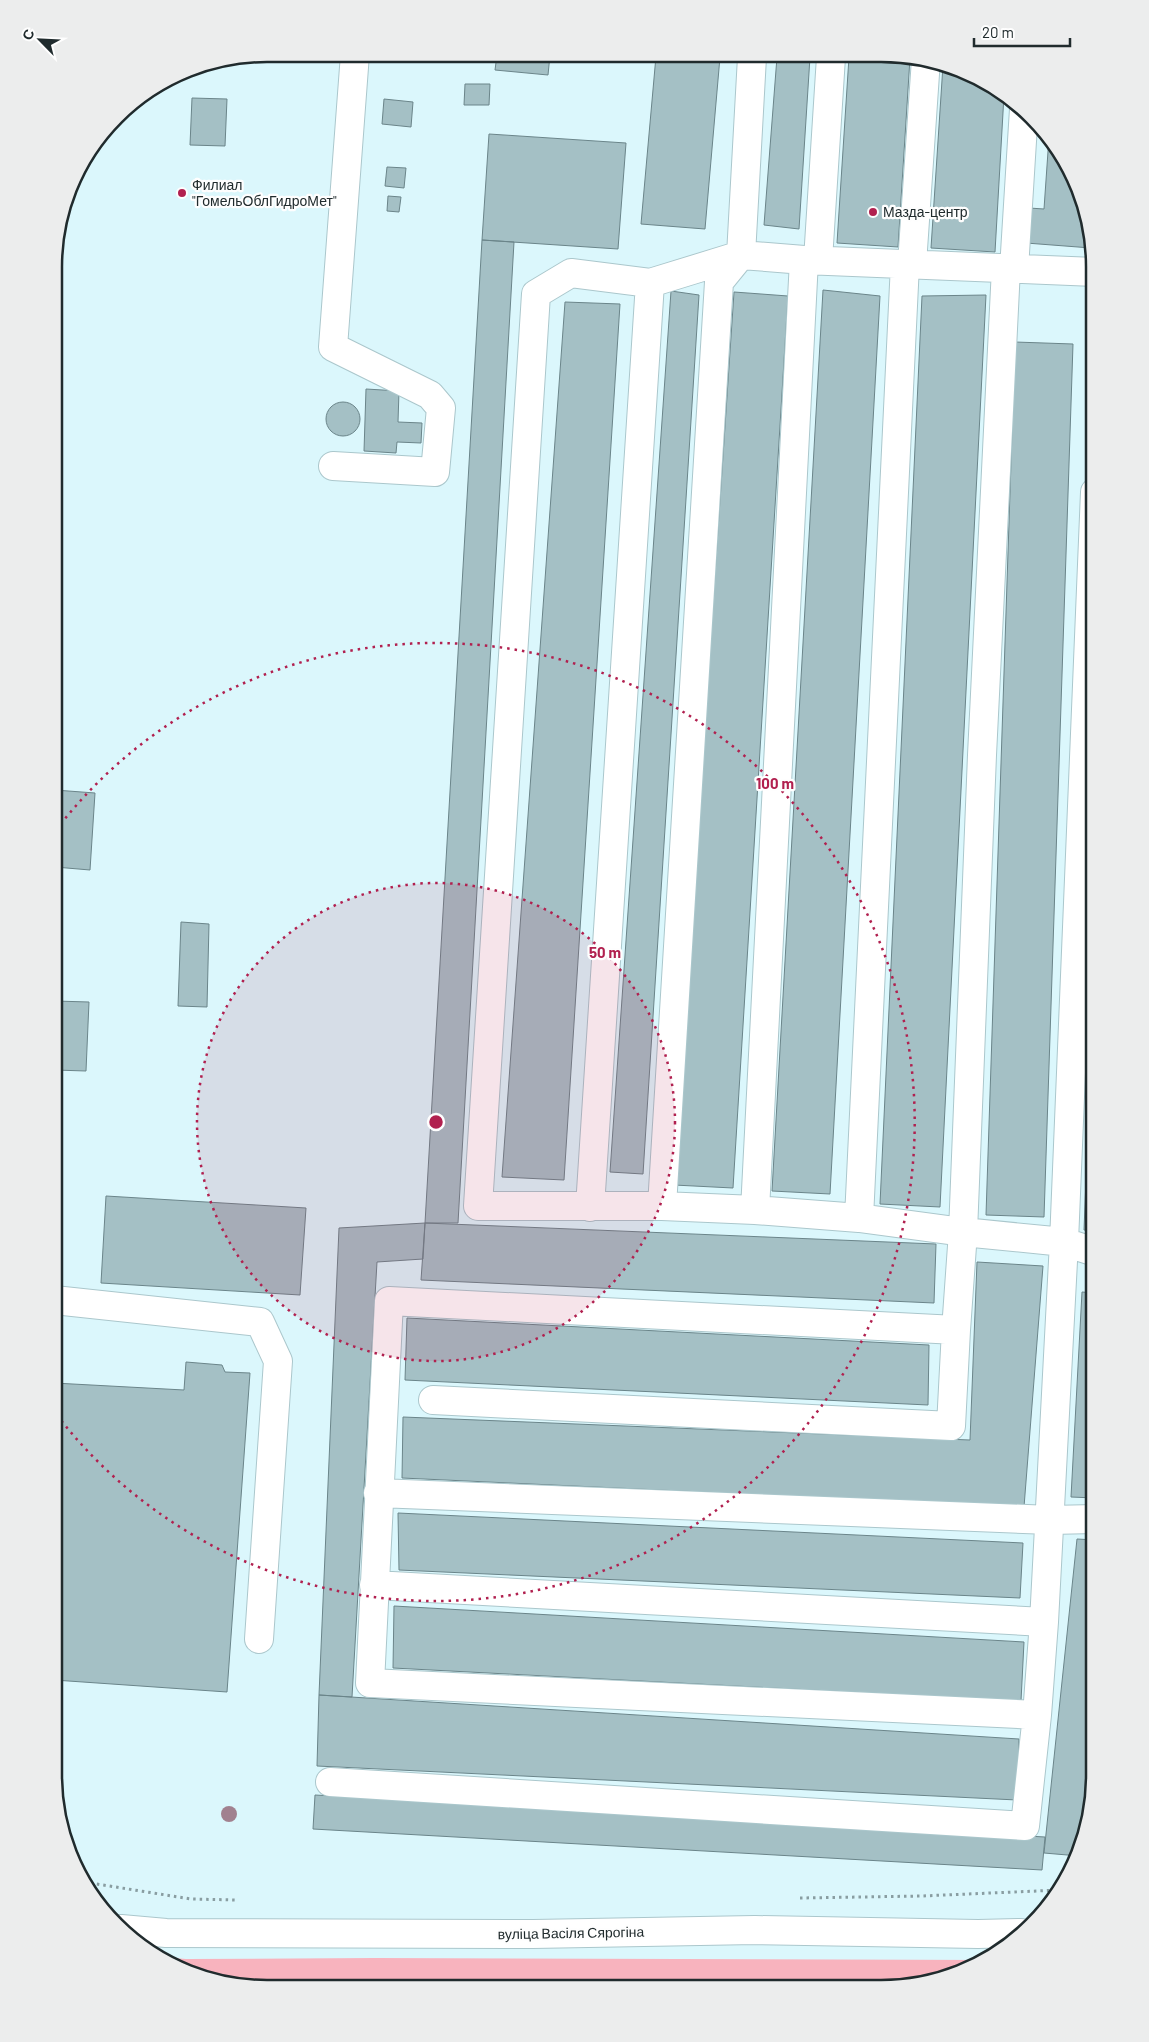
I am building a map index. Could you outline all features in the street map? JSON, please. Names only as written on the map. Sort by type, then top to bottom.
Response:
[{"type":"street","points":[[333,466],[435,472],[441,408],[430,395],[333,347],[353,62]]},
{"type":"street","points":[[662,1206],[719,282],[741,255],[752,62]]},
{"type":"street","points":[[755,1210],[811,260],[831,62]]},
{"type":"street","points":[[859,1218],[909,264],[925,67]]},
{"type":"street","points":[[433,1400],[951,1426],[963,1232],[981,765],[1010,269],[1023,119]]},
{"type":"street","points":[[1086,272],[811,260],[741,255],[650,283],[571,273],[536,294],[478,1206],[662,1206],[755,1210],[859,1218],[963,1232],[1064,1242],[1086,1249]]},
{"type":"street","points":[[590,1207],[650,283]]},
{"type":"street","points":[[330,1782],[1025,1826],[1037,1714],[1050,1520],[1064,1242],[1086,710]]},
{"type":"street","points":[[62,1301],[260,1322],[278,1361],[259,1639]]},
{"type":"street","points":[[956,1330],[389,1301],[370,1683],[1037,1714]]},
{"type":"street","points":[[378,1493],[1086,1520]]},
{"type":"street","points":[[374,1585],[1044,1622]]},
{"type":"street","name":"вуліца Васіля Сярогіна","points":[[133,1930],[166,1932],[533,1934],[755,1930],[1011,1933]]},
{"type":"path","points":[[94,1884],[191,1899],[241,1900]]},
{"type":"path","points":[[792,1898],[922,1896],[1050,1890]]},
{"type":"shaded area","points":[[178,1958],[968,1960],[935,1973],[882,1980],[267,1980],[214,1973]]},
{"type":"building","points":[[496,62],[549,62],[548,75],[495,70]]},
{"type":"building","points":[[655,62],[720,62],[705,229],[641,224]]},
{"type":"building","points":[[777,62],[810,62],[799,229],[764,225]]},
{"type":"building","points":[[849,62],[910,64],[898,247],[837,243]]},
{"type":"building","points":[[943,71],[984,90],[1004,103],[995,252],[931,248]]},
{"type":"building","points":[[465,84],[490,84],[489,105],[464,105]]},
{"type":"building","points":[[192,98],[227,99],[225,146],[190,145]]},
{"type":"building","points":[[384,99],[413,102],[411,127],[382,124]]},
{"type":"building","points":[[489,134],[626,143],[618,249],[482,240]]},
{"type":"building","points":[[1048,149],[1059,165],[1076,201],[1083,227],[1086,248],[1026,243],[1029,208],[1044,209]]},
{"type":"building","points":[[387,167],[406,168],[404,188],[385,186]]},
{"type":"building","points":[[388,196],[401,197],[399,212],[387,211]]},
{"type":"building","points":[[482,240],[514,242],[458,1223],[425,1223]]},
{"type":"building","points":[[823,290],[880,296],[830,1194],[772,1191]]},
{"type":"building","points":[[671,291],[699,295],[643,1174],[610,1172]]},
{"type":"building","points":[[734,292],[788,296],[733,1188],[674,1185]]},
{"type":"building","points":[[986,295],[940,1207],[880,1204],[922,296]]},
{"type":"building","points":[[565,302],[620,304],[564,1180],[502,1177]]},
{"type":"building","points":[[1015,342],[1073,344],[1044,1217],[986,1215]]},
{"type":"building","points":[[366,389],[399,391],[398,422],[422,423],[421,443],[397,442],[396,453],[364,451]]},
{"type":"building","points":[[343,402],[350,403],[355,407],[359,412],[359,426],[355,431],[350,435],[343,436],[336,435],[331,431],[327,426],[326,419],[327,412],[331,407],[336,403]]},
{"type":"building","points":[[62,791],[95,793],[90,870],[62,868]]},
{"type":"building","points":[[181,922],[209,924],[207,1007],[178,1006]]},
{"type":"building","points":[[62,1001],[89,1002],[86,1071],[62,1070]]},
{"type":"building","points":[[1086,1179],[1086,1230],[1084,1230]]},
{"type":"building","points":[[106,1196],[306,1208],[300,1295],[101,1283]]},
{"type":"building","points":[[425,1223],[936,1244],[934,1303],[421,1280]]},
{"type":"building","points":[[425,1223],[423,1259],[377,1262],[352,1697],[319,1695],[339,1228]]},
{"type":"building","points":[[977,1262],[1043,1266],[1024,1507],[402,1478],[403,1417],[970,1440]]},
{"type":"building","points":[[1082,1292],[1086,1292],[1086,1498],[1071,1497]]},
{"type":"building","points":[[407,1318],[929,1345],[928,1405],[405,1380]]},
{"type":"building","points":[[186,1362],[222,1365],[225,1372],[250,1373],[227,1692],[62,1681],[62,1383],[184,1390]]},
{"type":"building","points":[[398,1513],[1023,1543],[1020,1598],[399,1570]]},
{"type":"building","points":[[1077,1539],[1086,1540],[1085,1801],[1080,1828],[1070,1855],[1044,1853]]},
{"type":"building","points":[[394,1606],[1024,1642],[1021,1701],[393,1668]]},
{"type":"building","points":[[319,1695],[1019,1739],[1017,1800],[317,1766]]},
{"type":"building","points":[[315,1795],[1045,1837],[1042,1870],[313,1829]]},
{"type":"place","name":"Филиал \"ГомельОблГидроМет\"","points":[[182,193]]},
{"type":"place","name":"Мазда-центр","points":[[873,212]]}]
